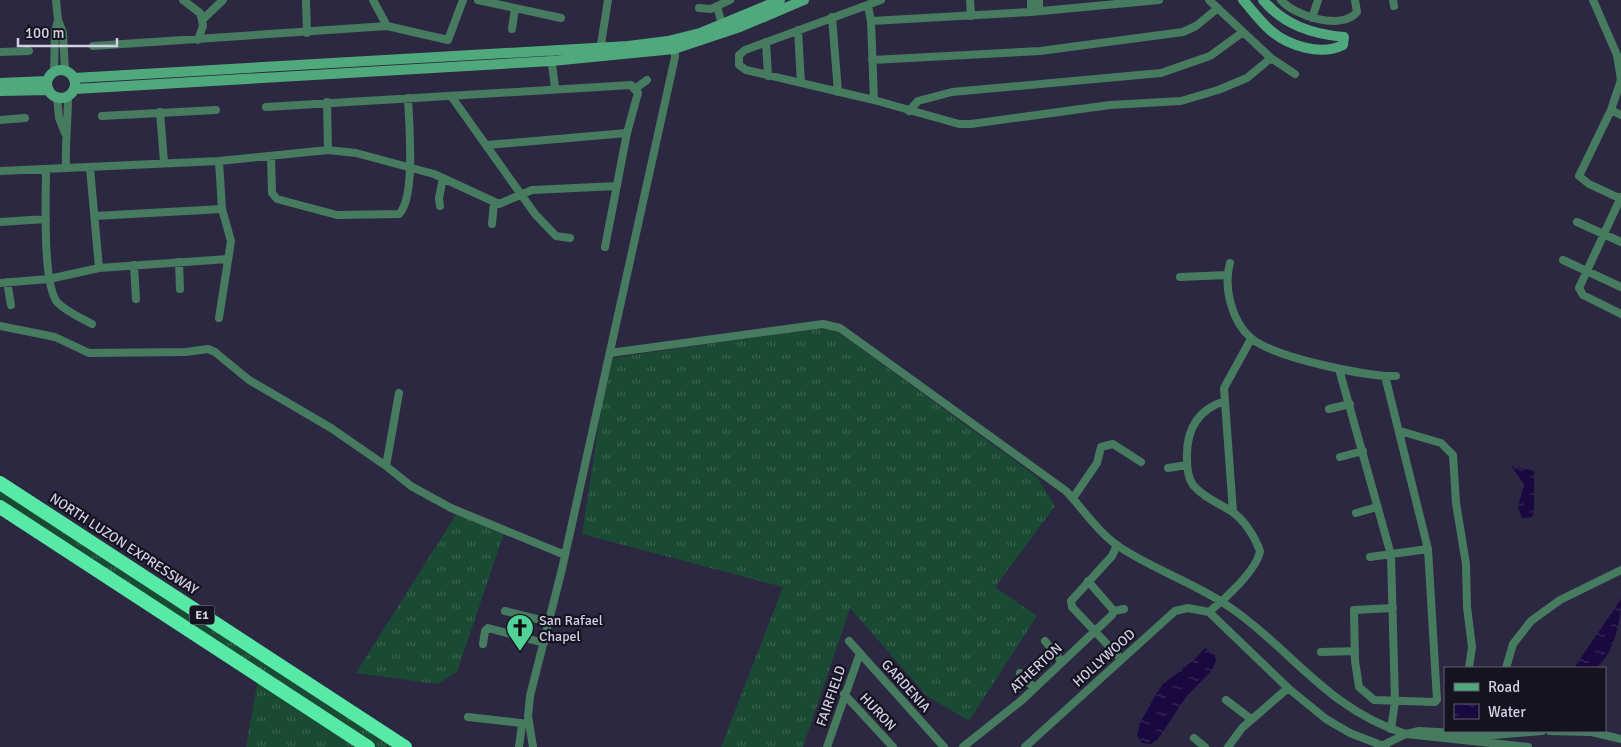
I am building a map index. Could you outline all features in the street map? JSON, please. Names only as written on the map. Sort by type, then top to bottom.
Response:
[{"type":"highway","name":"NORTH LUZON EXPRESSWAY","points":[[0,483],[405,747]]},
{"type":"highway","name":"E1","points":[[0,507],[368,747]]},
{"type":"street","points":[[56,0],[58,20],[63,33],[60,71],[51,89],[65,133],[66,168]]},
{"type":"street","points":[[183,0],[200,13],[203,26],[198,40]]},
{"type":"street","points":[[202,20],[223,0]]},
{"type":"street","points":[[306,0],[307,33]]},
{"type":"street","points":[[373,0],[387,26]]},
{"type":"street","points":[[93,46],[307,33],[387,26],[448,40],[463,0]]},
{"type":"street","points":[[478,0],[561,18]]},
{"type":"street","points":[[600,52],[608,0]]},
{"type":"street","points":[[699,7],[714,7],[730,0]]},
{"type":"street","points":[[720,29],[780,0]]},
{"type":"street","points":[[0,82],[72,92],[551,56],[671,45],[804,0]]},
{"type":"street","points":[[881,0],[741,52],[738,63],[742,69],[768,76],[874,100],[959,124],[977,124],[1110,105],[1181,100],[1218,90],[1247,78],[1271,58]]},
{"type":"street","points":[[970,0],[971,16]]},
{"type":"street","points":[[1030,0],[1035,11]]},
{"type":"street","points":[[1035,11],[1039,0]]},
{"type":"street","points":[[871,21],[971,16],[1102,3],[1159,0]]},
{"type":"street","points":[[1209,0],[1271,58],[1295,74]]},
{"type":"street","points":[[1243,0],[1270,30],[1282,38],[1303,47],[1327,50],[1343,45],[1344,36],[1309,32],[1284,20],[1264,0]]},
{"type":"street","points":[[1312,18],[1318,0]]},
{"type":"street","points":[[1284,20],[1287,4],[1312,18],[1328,21],[1351,18],[1357,12],[1355,0]]},
{"type":"street","points":[[1592,0],[1612,42],[1621,71],[1611,110],[1579,176],[1589,184],[1621,198],[1579,288],[1583,295],[1621,314]]},
{"type":"street","points":[[868,6],[871,21],[874,100]]},
{"type":"street","points":[[714,7],[720,29]]},
{"type":"street","points":[[512,29],[515,8]]},
{"type":"street","points":[[872,60],[1040,51],[1182,32],[1196,26],[1218,8]]},
{"type":"street","points":[[832,17],[838,92]]},
{"type":"street","points":[[798,30],[802,83]]},
{"type":"street","points":[[909,111],[918,101],[952,92],[1161,73],[1210,56],[1242,32]]},
{"type":"street","points":[[766,42],[768,76]]},
{"type":"street","points":[[519,747],[610,353],[675,57],[671,45]]},
{"type":"street","points":[[0,52],[29,50]]},
{"type":"street","points":[[60,71],[74,78],[551,56]]},
{"type":"street","points":[[551,56],[554,88]]},
{"type":"street","points":[[65,133],[68,124],[74,78]]},
{"type":"street","points":[[636,88],[647,80]]},
{"type":"street","points":[[266,107],[554,88],[631,85],[636,88],[638,93],[627,134],[605,247]]},
{"type":"street","points":[[0,91],[51,89]]},
{"type":"street","points":[[451,96],[550,232],[556,236],[570,238]]},
{"type":"street","points":[[271,156],[272,193],[278,198],[337,215],[399,214],[404,207],[410,168],[408,98]]},
{"type":"street","points":[[327,102],[328,150]]},
{"type":"street","points":[[102,116],[216,110]]},
{"type":"street","points":[[1611,110],[1621,115]]},
{"type":"street","points":[[160,112],[164,162]]},
{"type":"street","points":[[0,120],[26,118]]},
{"type":"street","points":[[487,145],[627,134]]},
{"type":"street","points":[[0,171],[90,168],[164,162],[219,161],[328,150],[356,154],[443,178],[494,202],[504,203],[532,190],[616,186]]},
{"type":"street","points":[[219,161],[222,208],[231,241],[220,318]]},
{"type":"street","points":[[90,168],[99,268]]},
{"type":"street","points":[[46,169],[49,279],[57,303],[92,324]]},
{"type":"street","points":[[440,206],[439,198],[443,178]]},
{"type":"street","points":[[492,224],[494,202]]},
{"type":"street","points":[[95,216],[222,208]]},
{"type":"street","points":[[0,222],[46,219]]},
{"type":"street","points":[[1577,222],[1621,242]]},
{"type":"street","points":[[10,305],[4,282],[49,279],[99,268],[228,259]]},
{"type":"street","points":[[1564,260],[1621,287]]},
{"type":"street","points":[[179,262],[180,290]]},
{"type":"street","points":[[1230,264],[1227,275],[1235,314],[1251,339],[1290,357],[1384,376],[1396,376]]},
{"type":"street","points":[[134,266],[136,299]]},
{"type":"street","points":[[1180,277],[1227,275]]},
{"type":"street","points":[[610,353],[817,325],[840,328],[1073,498],[1096,526],[1117,545],[1159,570],[1222,602],[1246,620],[1339,701],[1391,729],[1406,734],[1528,747]]},
{"type":"street","points":[[0,326],[55,337],[89,353],[186,352],[208,349],[215,352],[249,380],[331,428],[386,466],[411,486],[452,508],[564,555]]},
{"type":"street","points":[[1233,512],[1224,388],[1251,339]]},
{"type":"street","points":[[1340,368],[1390,555],[1393,608],[1394,702],[1391,729]]},
{"type":"street","points":[[1384,376],[1400,431],[1428,549],[1437,700],[1435,702],[1374,700],[1362,692],[1357,680],[1355,609],[1393,608]]},
{"type":"street","points":[[386,466],[399,393]]},
{"type":"street","points":[[1225,401],[1200,414],[1192,425],[1186,444],[1187,465],[1192,484],[1212,501],[1233,512],[1250,532],[1260,551],[1255,565],[1222,602],[1209,612],[1288,688],[1326,719],[1350,733],[1384,746],[1406,734],[1430,730],[1444,731]]},
{"type":"street","points":[[1329,409],[1350,404]]},
{"type":"street","points":[[1400,431],[1441,443],[1453,456],[1456,503],[1466,564],[1467,607],[1472,647],[1469,667]]},
{"type":"street","points":[[1073,498],[1097,464],[1100,449],[1103,446],[1113,444],[1141,462]]},
{"type":"street","points":[[1340,457],[1363,451]]},
{"type":"street","points":[[1168,468],[1187,465]]},
{"type":"street","points":[[1356,513],[1377,507]]},
{"type":"street","points":[[1117,545],[1112,556],[1071,601],[1072,607],[1121,659]]},
{"type":"street","points":[[1370,557],[1428,549]]},
{"type":"street","points":[[1506,667],[1513,644],[1531,621],[1560,600],[1621,570]]},
{"type":"street","points":[[1088,581],[1114,611],[1124,610]]},
{"type":"street","name":"HOLLYWOOD","points":[[1025,747],[1175,611],[1188,608],[1209,612]]},
{"type":"street","points":[[505,611],[549,622]]},
{"type":"street","name":"ATHERTON","points":[[963,747],[1034,688],[1114,611]]},
{"type":"street","points":[[483,644],[485,631],[488,628],[544,643]]},
{"type":"street","name":"GARDENIA","points":[[849,641],[944,747]]},
{"type":"street","points":[[1045,641],[1062,662]]},
{"type":"street","points":[[1321,652],[1355,651]]},
{"type":"street","name":"FAIRFIELD","points":[[827,747],[844,694],[860,653]]},
{"type":"street","points":[[1020,673],[1034,688]]},
{"type":"street","points":[[1228,747],[1251,719],[1288,688]]},
{"type":"street","name":"HURON","points":[[844,694],[892,747]]},
{"type":"street","points":[[1226,700],[1251,719]]},
{"type":"street","points":[[468,717],[525,724]]},
{"type":"street","points":[[525,724],[533,747]]},
{"type":"street","points":[[1473,732],[1518,732]]},
{"type":"street","points":[[1592,732],[1621,739]]},
{"type":"street","points":[[1194,738],[1205,747]]},
{"type":"green space","points":[[817,328],[834,329],[1036,476],[1055,506],[995,587],[1037,616],[969,721],[927,696],[850,608],[803,747],[721,747],[783,587],[582,534],[602,404],[613,358]]},
{"type":"green space","points":[[0,488],[400,747],[376,747],[0,504]]},
{"type":"green space","points":[[457,513],[504,533],[457,672],[437,684],[356,673]]},
{"type":"green space","points":[[258,679],[365,747],[246,747]]},
{"type":"water","points":[[1511,466],[1534,471],[1534,512],[1532,517],[1522,518],[1518,507],[1524,484]]},
{"type":"water","points":[[1621,599],[1618,627],[1608,654],[1597,667],[1575,667]]},
{"type":"water","points":[[1205,648],[1215,655],[1216,661],[1212,670],[1186,697],[1158,739],[1151,744],[1142,743],[1137,736],[1140,723],[1156,694],[1163,684],[1194,660]]},
{"type":"place","name":"San Rafael Chapel","points":[[520,652]]}]
